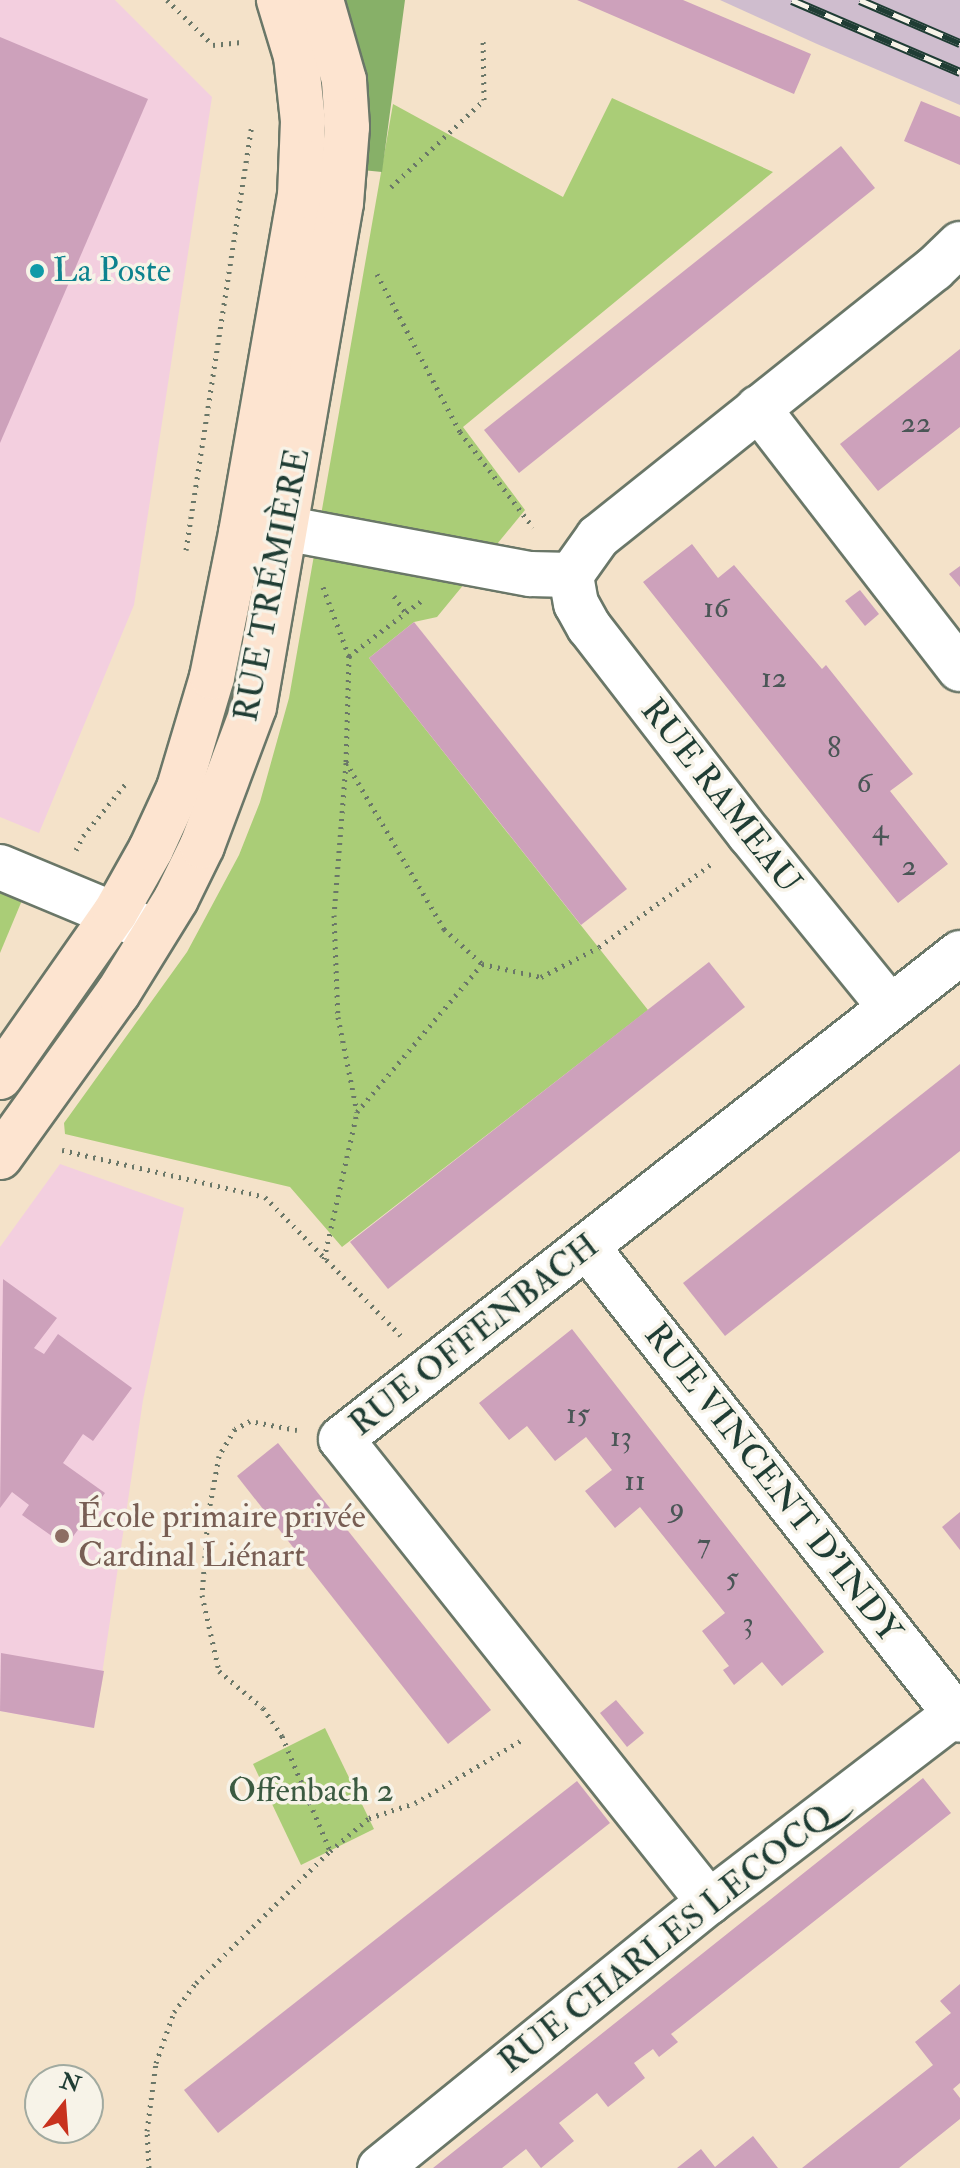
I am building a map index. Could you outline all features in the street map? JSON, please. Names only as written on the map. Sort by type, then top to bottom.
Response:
[{"type":"main road","name":"RUE TRÉMIÈRE","points":[[0,1157],[118,993],[157,932],[202,846],[254,707],[264,525],[300,196],[303,121],[296,56],[279,0]]},
{"type":"main road","name":"RUE TRÉMIÈRE","points":[[0,1077],[115,913],[151,849],[179,788],[212,677],[264,525],[341,203],[347,127],[344,80],[321,0]]},
{"type":"street","points":[[264,525],[530,574],[571,575],[598,537],[934,269],[960,244]]},
{"type":"street","points":[[758,408],[960,669]]},
{"type":"street","name":"RUE RAMEAU","points":[[571,575],[576,604],[589,627],[750,835],[890,1007]]},
{"type":"street","points":[[0,867],[157,932]]},
{"type":"street","name":"RUE OFFENBACH","points":[[709,1902],[341,1439],[960,953]]},
{"type":"street","name":"RUE VINCENT D'INDY","points":[[587,1247],[958,1717]]},
{"type":"street","name":"RUE CHARLES LECOCQ","points":[[380,2168],[709,1902],[958,1717]]},
{"type":"path","points":[[167,0],[213,45],[250,42],[247,29]]},
{"type":"path","points":[[383,194],[484,100],[483,37]]},
{"type":"path","points":[[190,525],[252,118]]},
{"type":"path","points":[[371,265],[460,432],[571,575]]},
{"type":"path","points":[[324,1259],[357,1112],[338,1017],[334,915],[346,762],[349,656],[473,564]]},
{"type":"path","points":[[346,762],[444,929],[482,964],[541,977],[599,947],[750,835]]},
{"type":"path","points":[[71,864],[83,836],[133,774]]},
{"type":"path","points":[[357,1112],[482,964]]},
{"type":"path","points":[[53,1148],[265,1197],[432,1367]]},
{"type":"path","points":[[330,1851],[282,1736],[263,1708],[219,1671],[202,1595],[212,1482],[219,1456],[235,1429],[250,1421],[341,1439]]},
{"type":"path","points":[[149,2168],[147,2131],[156,2063],[174,2012],[196,1983],[330,1851],[369,1818],[415,1803],[452,1783],[516,1744],[558,1712]]},
{"type":"shaded area","points":[[0,0],[115,0],[212,97],[134,605],[39,833],[0,817]]},
{"type":"shaded area","points":[[720,0],[960,0],[960,105],[817,44]]},
{"type":"shaded area","name":"École primaire privée Cardinal Liénart","points":[[60,1164],[184,1208],[143,1400],[94,1728],[0,1711],[0,1247]]},
{"type":"green space","points":[[345,0],[405,0],[382,172],[362,170],[365,111],[356,38]]},
{"type":"green space","points":[[612,98],[773,172],[463,427],[525,510],[437,617],[414,622],[369,658],[648,1010],[342,1247],[290,1187],[65,1134],[64,1123],[187,952],[239,855],[260,802],[289,698],[393,104],[563,197]]},
{"type":"green space","points":[[0,889],[23,898],[0,953]]},
{"type":"green space","name":"Offenbach 2","points":[[325,1728],[374,1829],[301,1865],[253,1764]]},
{"type":"building","points":[[577,0],[683,0],[811,54],[794,94]]},
{"type":"building","name":"La Poste","points":[[0,37],[148,99],[0,443]]},
{"type":"building","points":[[921,101],[960,117],[960,165],[904,141]]},
{"type":"building","points":[[841,146],[875,188],[519,473],[484,430]]},
{"type":"building","points":[[960,349],[960,427],[878,491],[840,444]]},
{"type":"building","points":[[692,544],[718,578],[734,565],[822,669],[826,665],[913,774],[890,791],[948,864],[898,903],[643,582]]},
{"type":"building","points":[[960,566],[960,587],[949,574]]},
{"type":"building","points":[[860,590],[879,614],[865,626],[845,601]]},
{"type":"building","points":[[414,622],[627,889],[581,925],[369,658]]},
{"type":"building","points":[[709,962],[745,1007],[388,1289],[350,1242]]},
{"type":"building","points":[[960,1064],[960,1151],[725,1336],[683,1283]]},
{"type":"building","points":[[3,1279],[57,1318],[34,1348],[44,1354],[58,1334],[132,1388],[93,1441],[83,1434],[63,1463],[105,1493],[66,1546],[22,1515],[29,1505],[12,1492],[0,1508]]},
{"type":"building","points":[[572,1329],[824,1652],[782,1686],[762,1662],[734,1685],[723,1670],[729,1666],[702,1631],[725,1613],[640,1507],[615,1528],[585,1491],[612,1470],[586,1437],[555,1461],[527,1426],[509,1440],[479,1403]]},
{"type":"building","points":[[278,1443],[491,1710],[448,1744],[237,1476]]},
{"type":"building","points":[[960,1512],[960,1550],[942,1527]]},
{"type":"building","points":[[1,1653],[104,1671],[94,1728],[0,1711]]},
{"type":"building","points":[[616,1700],[644,1733],[627,1747],[600,1713]]},
{"type":"building","points":[[923,1778],[951,1813],[671,2034],[678,2042],[659,2057],[653,2049],[634,2063],[645,2078],[608,2107],[597,2093],[559,2123],[574,2141],[541,2168],[526,2149],[502,2168],[433,2168]]},
{"type":"building","points":[[577,1781],[610,1823],[218,2133],[184,2090]]},
{"type":"building","points":[[960,1984],[960,2083],[953,2089],[960,2098],[960,2119],[899,2168],[802,2168],[933,2065],[915,2042],[951,2013],[940,2001]]},
{"type":"building","points":[[753,2136],[778,2168],[677,2168],[701,2149],[715,2167]]},
{"type":"railway","points":[[792,0],[960,72]]},
{"type":"railway","points":[[860,0],[960,43]]},
{"type":"place","name":"La Poste","points":[[37,271]]},
{"type":"place","name":"École primaire privée Cardinal Liénart","points":[[62,1536]]}]
